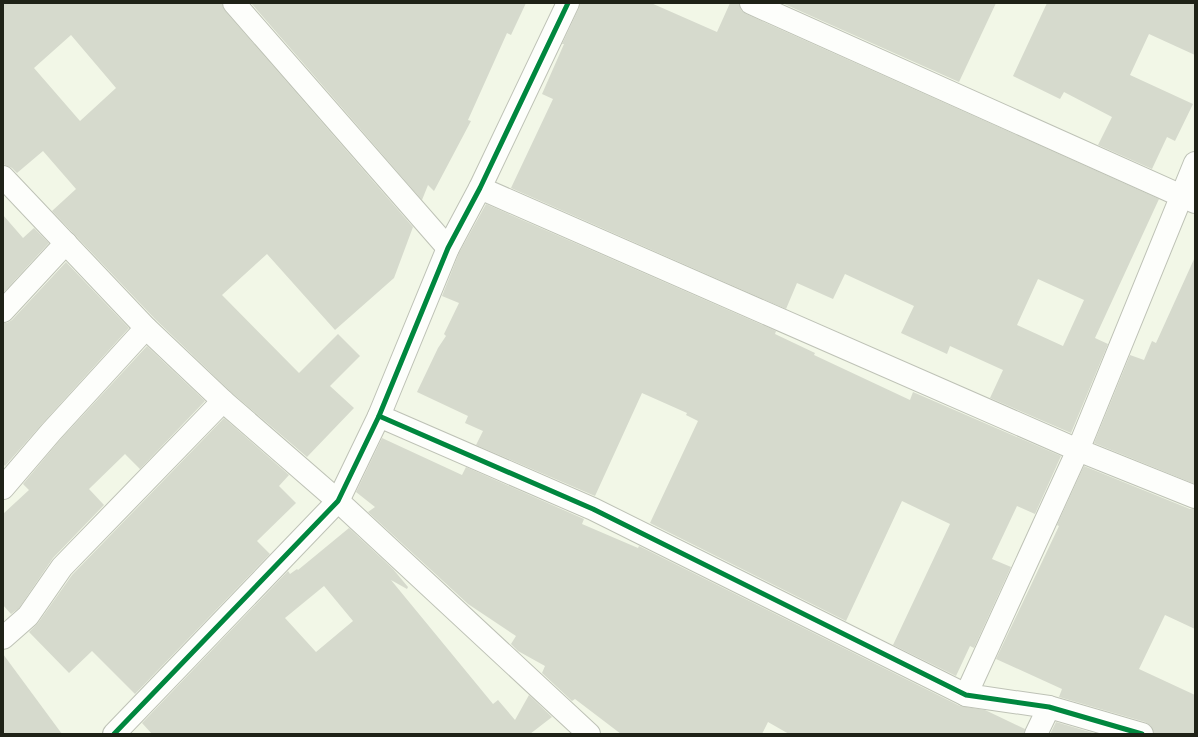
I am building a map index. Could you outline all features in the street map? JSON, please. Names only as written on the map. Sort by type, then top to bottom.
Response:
[{"type":"street","points":[[234,3],[448,248]]},
{"type":"street","points":[[123,731],[338,501],[379,416],[448,248],[480,188],[568,3]]},
{"type":"street","points":[[751,3],[1188,199]]},
{"type":"street","points":[[966,695],[1078,450],[1188,199],[1195,163]]},
{"type":"street","points":[[3,177],[146,328],[223,401],[338,501],[578,730]]},
{"type":"street","points":[[480,188],[1078,450],[1195,497]]},
{"type":"street","points":[[3,311],[66,243]]},
{"type":"street","points":[[3,488],[50,432],[146,328]]},
{"type":"street","points":[[3,638],[28,616],[62,567],[223,401]]},
{"type":"street","points":[[379,416],[593,509],[966,695],[1049,707],[1142,734]]},
{"type":"street","points":[[1036,734],[1049,707]]},
{"type":"building","points":[[3,3],[222,3],[225,11],[413,227],[394,278],[335,330],[267,254],[222,295],[299,373],[338,334],[360,356],[330,386],[354,408],[307,457],[231,392],[155,319],[52,211],[76,189],[43,151],[17,173],[12,168],[3,164]],"holes":[[[71,35],[116,88],[80,121],[34,68]]]},
{"type":"building","points":[[251,3],[526,3],[511,35],[507,33],[468,120],[471,121],[434,191],[428,185],[422,200]]},
{"type":"building","points":[[580,3],[651,3],[717,32],[730,3],[739,3],[741,10],[746,14],[1159,199],[1095,338],[1108,344],[1071,433],[990,398],[1003,370],[950,346],[947,354],[901,333],[914,306],[845,274],[833,299],[797,283],[786,309],[511,188],[553,99],[542,94],[564,44],[562,44]],"holes":[[[1038,279],[1084,300],[1063,346],[1017,325]]]},
{"type":"building","points":[[782,3],[996,3],[959,82]]},
{"type":"building","points":[[1047,3],[1195,3],[1195,55],[1149,34],[1130,75],[1193,104],[1175,141],[1167,137],[1152,169],[1098,145],[1112,117],[1064,92],[1060,99],[1013,76]]},
{"type":"building","points":[[486,204],[776,331],[775,334],[815,353],[814,355],[910,400],[913,392],[1061,456],[1035,514],[1017,506],[992,559],[1011,567],[974,648],[970,646],[956,676],[893,645],[950,524],[902,501],[846,621],[650,523],[698,421],[686,415],[687,413],[642,393],[595,496],[476,445],[483,431],[465,423],[468,416],[417,392],[438,348],[446,336],[444,334],[459,303],[442,296],[459,253]]},
{"type":"building","points":[[3,215],[23,238],[34,228],[49,243],[3,293]]},
{"type":"building","points":[[1195,257],[1195,484],[1094,443],[1130,355],[1144,360],[1152,341],[1156,343]]},
{"type":"building","points":[[66,262],[129,328],[5,466],[3,464],[3,323],[7,323],[12,320]]},
{"type":"building","points":[[147,346],[205,401],[140,469],[125,454],[89,489],[104,505],[53,558],[19,608],[11,614],[3,605],[3,514],[29,490],[23,484],[60,440]]},
{"type":"building","points":[[224,418],[289,475],[279,486],[296,503],[257,541],[270,554],[135,694],[92,651],[69,673],[29,632],[38,623],[72,575]]},
{"type":"building","points":[[382,438],[462,475],[466,467],[584,519],[582,524],[638,548],[639,546],[960,706],[985,710],[1025,729],[1024,734],[789,734],[768,722],[762,734],[621,734],[575,699],[572,701],[542,673],[545,666],[518,651],[511,644],[516,636],[468,604],[368,512],[375,507],[356,492]]},
{"type":"building","points":[[1084,466],[1190,509],[1195,509],[1195,629],[1165,615],[1139,669],[1195,695],[1195,734],[1154,734],[1151,726],[1145,722],[1059,697],[1062,689],[996,659],[1059,526],[1057,525]]},
{"type":"building","points":[[349,528],[393,569],[408,587],[407,589],[391,580],[493,704],[498,700],[515,720],[529,695],[552,717],[530,734],[152,734],[142,723],[288,571],[290,574],[297,569],[298,570]],"holes":[[[324,586],[353,621],[316,652],[285,618]]]},
{"type":"building","points":[[3,654],[62,734],[3,734]]},
{"type":"building","points":[[1056,722],[1097,734],[1050,734]]},
{"type":"cycle path","points":[[114,734],[338,501],[379,416],[448,248],[480,188],[568,3]]},
{"type":"cycle path","points":[[379,416],[593,509],[966,695],[1049,707],[1142,734]]}]
